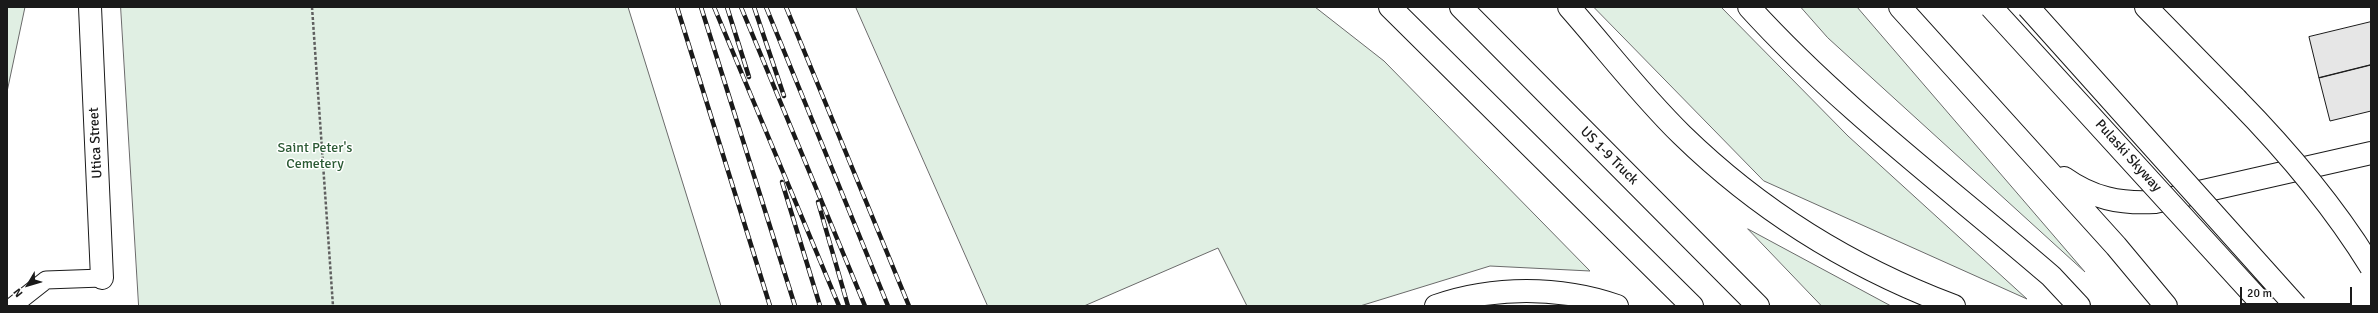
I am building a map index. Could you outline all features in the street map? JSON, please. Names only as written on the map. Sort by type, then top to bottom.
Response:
[{"type":"main road","name":"Utica Street","points":[[90,7],[102,278]]},
{"type":"main road","points":[[1390,7],[1692,306]]},
{"type":"main road","name":"US 1-9 Truck","points":[[1461,7],[1758,306]]},
{"type":"main road","points":[[1570,7],[1681,134],[1751,194],[1804,232],[1884,278],[1954,306]]},
{"type":"main road","points":[[1749,7],[1792,53],[1843,102],[2051,276],[2079,306]]},
{"type":"main road","points":[[1900,7],[2116,246],[2166,306]]},
{"type":"main road","name":"Pulaski Skyway","points":[[1991,7],[2264,306]]},
{"type":"main road","name":"Pulaski Skyway","points":[[2028,7],[2296,306]]},
{"type":"main road","points":[[2146,7],[2236,99],[2312,181],[2352,236],[2371,267]]},
{"type":"main road","points":[[2024,145],[2058,174],[2090,194],[2106,200],[2139,203],[2187,196],[2371,153]]},
{"type":"main road","points":[[1436,306],[1476,295],[1530,291],[1585,297],[1617,306]]},
{"type":"lane","points":[[13,306],[46,280],[102,278]]},
{"type":"path","points":[[312,7],[332,306]]},
{"type":"green space","points":[[7,7],[25,7],[7,92]]},
{"type":"green space","name":"Saint Peter's Cemetery","points":[[121,7],[628,7],[721,306],[139,306]]},
{"type":"green space","points":[[856,7],[1315,7],[1384,61],[1590,271],[1490,266],[1360,306],[1247,306],[1218,248],[1084,306],[988,306]]},
{"type":"green space","points":[[1594,7],[1721,7],[1848,136],[2027,299],[1764,181]]},
{"type":"green space","points":[[1801,7],[1857,7],[2085,272],[1828,38]]},
{"type":"green space","points":[[1748,229],[1891,306],[1822,306]]},
{"type":"building","points":[[2371,22],[2371,65],[2319,78],[2309,37]]},
{"type":"building","points":[[2371,65],[2371,111],[2330,121],[2319,78]]},
{"type":"railway","points":[[677,7],[770,306]]},
{"type":"railway","points":[[701,7],[795,306]]},
{"type":"railway","points":[[714,7],[839,306]]},
{"type":"railway","points":[[727,7],[749,77]]},
{"type":"railway","points":[[741,7],[865,306]]},
{"type":"railway","points":[[754,7],[784,96]]},
{"type":"railway","points":[[766,7],[888,306]]},
{"type":"railway","points":[[786,7],[909,306]]},
{"type":"railway","points":[[782,182],[820,306]]},
{"type":"railway","points":[[818,202],[848,306]]}]
